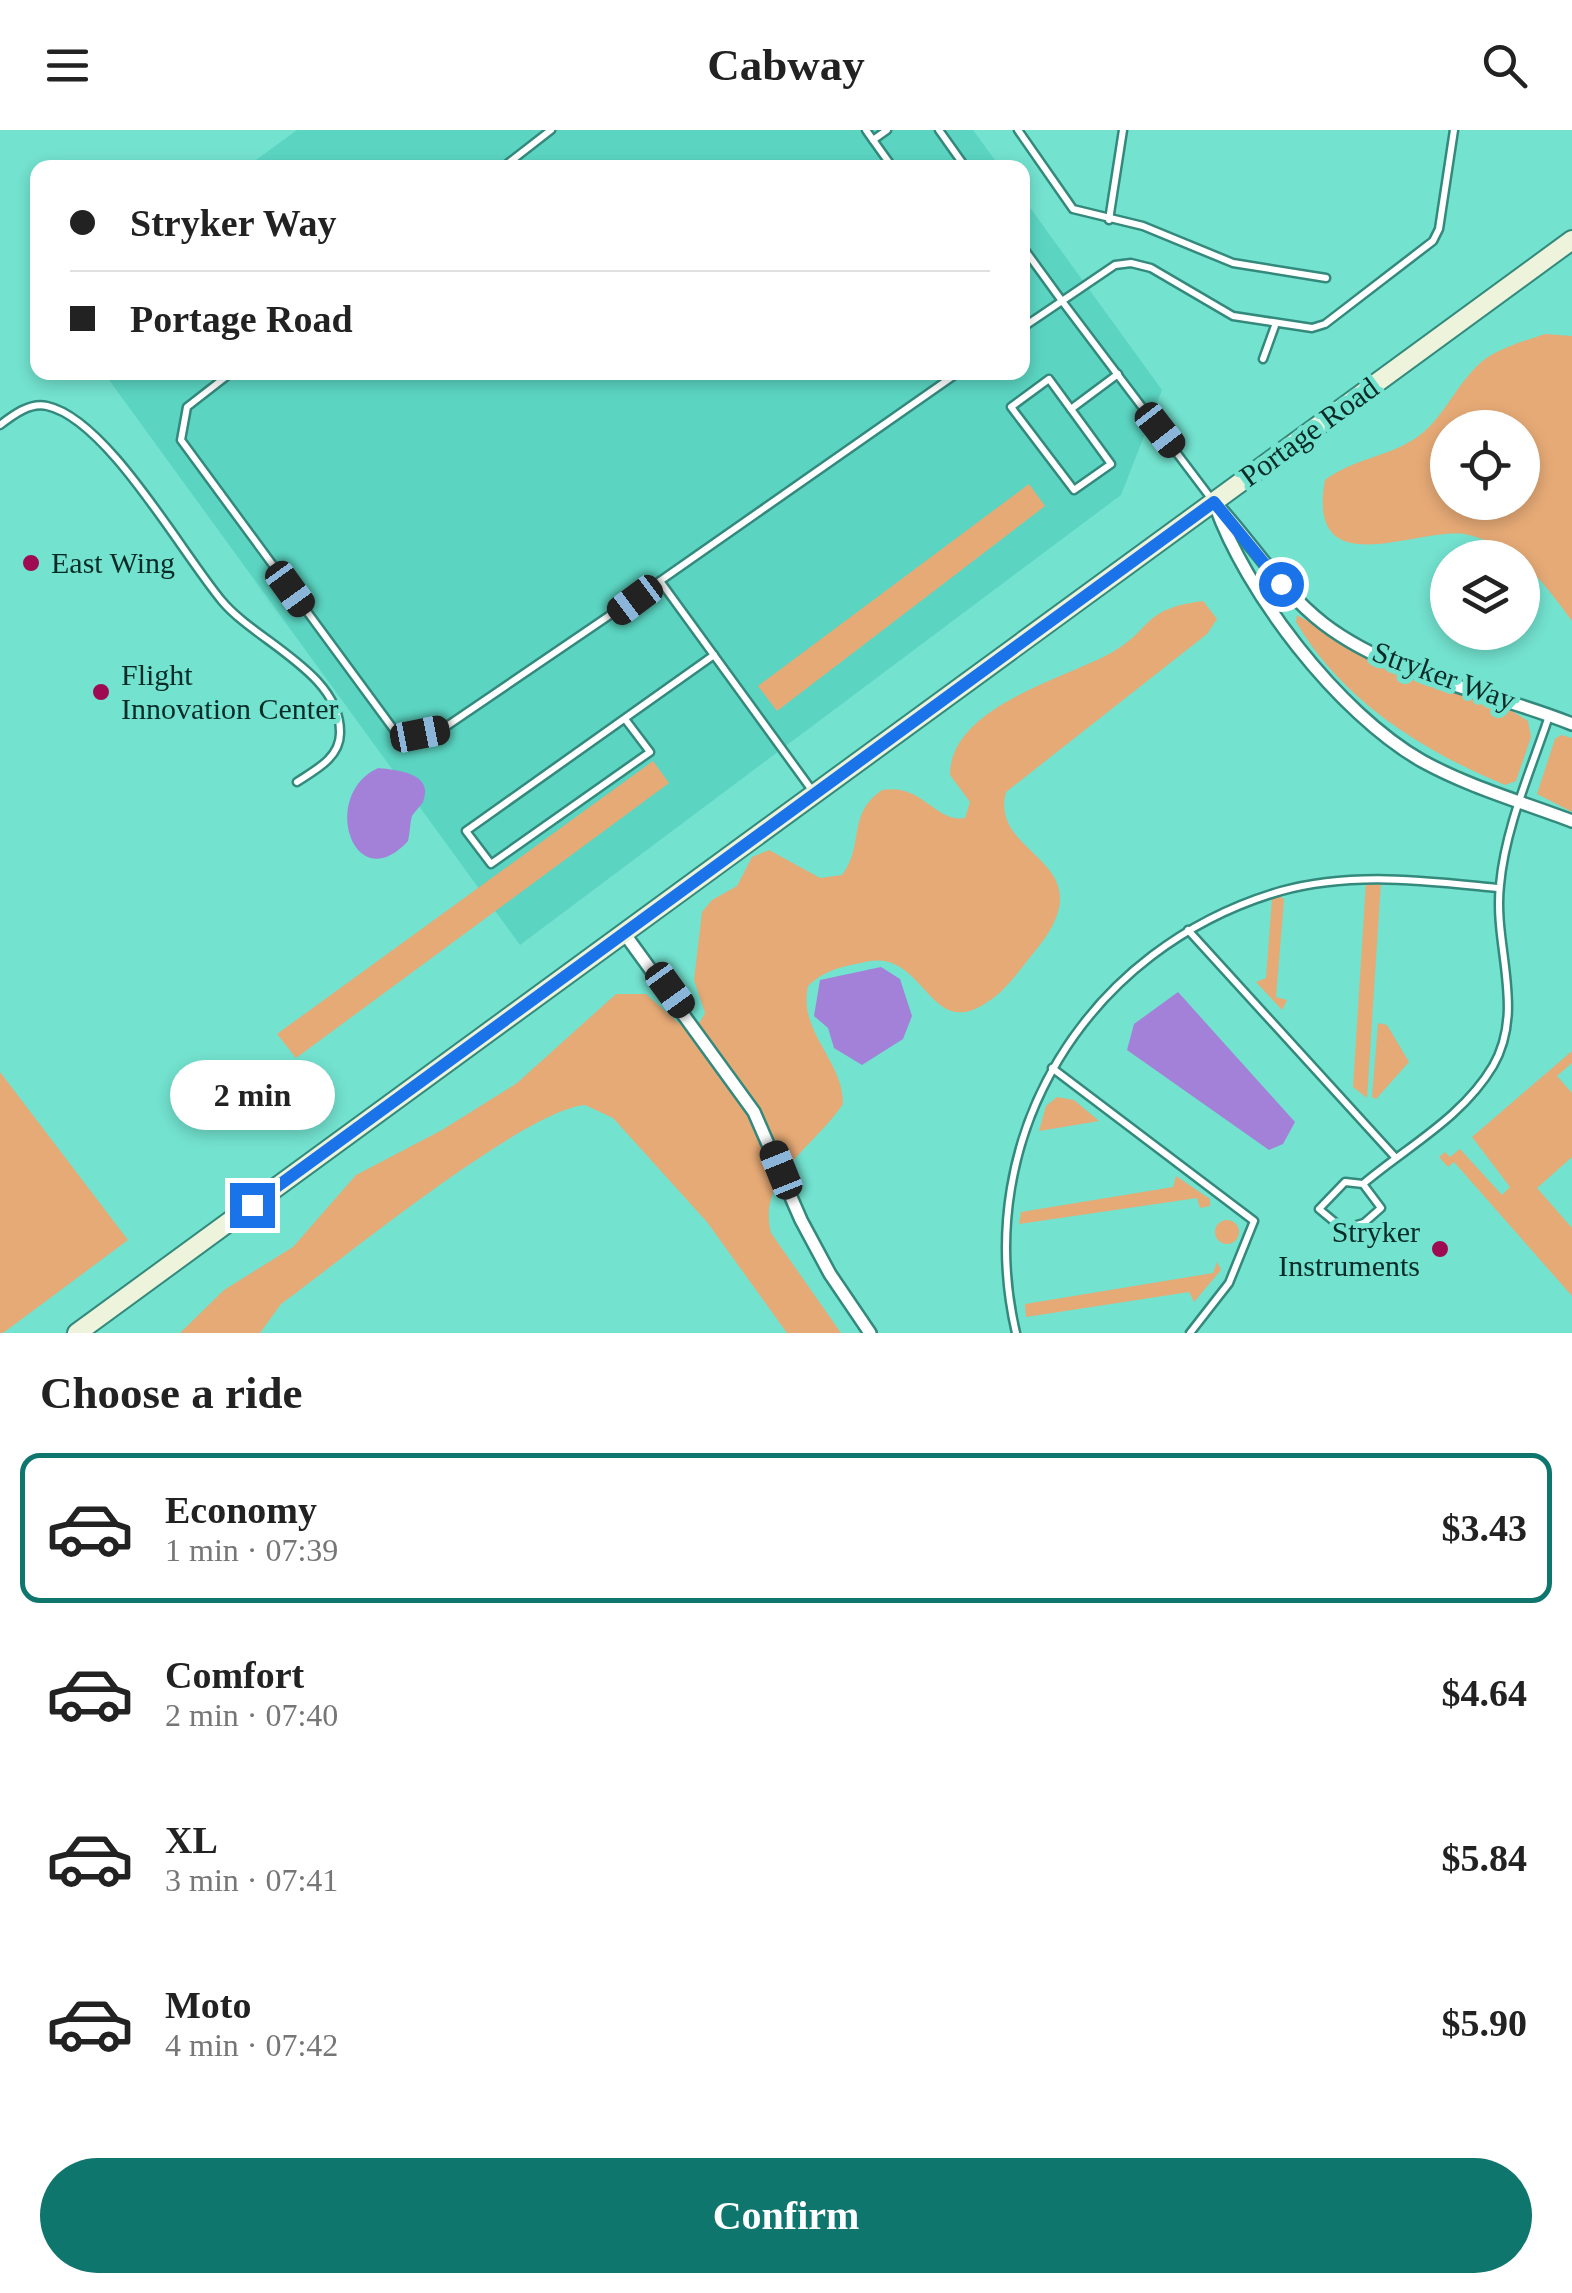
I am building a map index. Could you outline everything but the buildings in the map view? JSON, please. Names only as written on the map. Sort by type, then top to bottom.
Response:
[{"type":"main road","name":"Portage Road","points":[[77,1333],[1572,240]]},
{"type":"street","name":"Stryker Way","points":[[1214,502],[1281,584],[1349,640],[1398,664],[1572,724]]},
{"type":"street","name":"Stryker Way","points":[[1214,502],[1227,541],[1290,634],[1343,699],[1420,760],[1572,821]]},
{"type":"street","points":[[624,933],[648,959],[754,1112],[801,1220],[830,1274],[870,1333]]},
{"type":"lane","points":[[512,160],[551,130]]},
{"type":"lane","points":[[866,130],[887,160]]},
{"type":"lane","points":[[873,140],[887,130]]},
{"type":"lane","points":[[939,130],[960,160]]},
{"type":"lane","points":[[1018,130],[1073,208],[1143,226],[1233,262],[1326,278]]},
{"type":"lane","points":[[1109,220],[1123,130]]},
{"type":"lane","points":[[1030,323],[1114,264],[1132,262],[1151,268],[1233,316],[1312,328],[1324,324],[1433,240],[1439,229],[1454,130]]},
{"type":"lane","points":[[1030,257],[1214,502]]},
{"type":"lane","points":[[1264,358],[1276,323]]},
{"type":"lane","points":[[1072,409],[1118,374]]},
{"type":"lane","points":[[1049,379],[1072,409],[1110,464],[1074,490],[1011,407],[1049,379]]},
{"type":"lane","points":[[221,380],[186,407],[180,440],[400,738],[441,730],[948,380]]},
{"type":"lane","points":[[0,425],[18,411],[44,404],[78,418],[107,446],[228,609],[257,637],[294,656],[324,691],[338,720],[338,745],[324,764],[297,782]]},
{"type":"lane","points":[[660,581],[815,794]]},
{"type":"lane","points":[[625,719],[650,752],[491,864],[466,830],[714,655]]},
{"type":"lane","points":[[1364,1184],[1382,1208],[1364,1223],[1343,1229],[1319,1209],[1346,1182],[1364,1184],[1463,1107],[1503,1045],[1509,1005],[1498,932],[1499,888],[1520,801],[1550,714]]},
{"type":"lane","points":[[1016,1333],[1007,1261],[1011,1188],[1026,1129],[1052,1068],[1086,1018],[1130,971],[1188,930],[1279,892],[1358,878],[1499,888]]},
{"type":"lane","points":[[1188,930],[1395,1158]]},
{"type":"lane","points":[[1052,1068],[1254,1221],[1229,1283],[1190,1333]]},
{"type":"shaded area","points":[[297,130],[973,130],[995,160],[256,160]]},
{"type":"shaded area","points":[[1030,208],[1162,390],[1121,495],[520,945],[109,380],[1030,380]]},
{"type":"shaded area","points":[[1545,334],[1572,336],[1572,621],[1540,581],[1540,540],[1483,540],[1449,534],[1350,543],[1333,533],[1324,513],[1325,480],[1416,438],[1430,425],[1430,520],[1540,520],[1540,410],[1442,410],[1468,376],[1499,351]]},
{"type":"shaded area","points":[[1029,484],[1045,506],[777,711],[758,686]]},
{"type":"shaded area","points":[[1203,601],[1217,619],[1207,634],[1006,792],[1005,815],[1014,833],[1055,879],[1060,899],[1053,924],[1001,992],[972,1010],[946,1009],[906,972],[880,961],[836,969],[808,986],[809,1018],[836,1073],[843,1104],[780,1179],[769,1213],[771,1233],[841,1333],[787,1333],[707,1222],[613,1118],[585,1105],[557,1113],[520,1132],[432,1190],[281,1304],[260,1333],[180,1333],[224,1290],[293,1247],[356,1175],[442,1130],[517,1083],[616,994],[646,994],[681,1025],[698,1025],[705,1013],[694,980],[702,912],[712,900],[737,886],[752,857],[769,850],[820,878],[842,875],[853,853],[864,810],[882,790],[908,792],[945,815],[965,818],[970,802],[950,775],[955,751],[969,731],[1013,698],[1111,653],[1168,609]]},
{"type":"shaded area","points":[[1297,615],[1366,655],[1499,703],[1528,721],[1531,737],[1516,781],[1505,785],[1474,771],[1387,720],[1337,676],[1296,622]]},
{"type":"shaded area","points":[[1561,735],[1572,738],[1572,812],[1537,794],[1555,739]]},
{"type":"shaded area","points":[[653,761],[669,783],[296,1058],[277,1034]]},
{"type":"shaded area","points":[[378,768],[412,775],[424,785],[425,792],[423,802],[412,816],[408,841],[389,856],[372,858],[359,851],[347,819],[350,799],[360,781]]},
{"type":"shaded area","points":[[1366,881],[1381,882],[1367,1098],[1353,1087]]},
{"type":"shaded area","points":[[1280,895],[1284,900],[1276,997],[1287,1000],[1282,1010],[1256,982],[1266,978],[1272,899]]},
{"type":"shaded area","points":[[881,967],[900,979],[912,1016],[903,1039],[862,1065],[834,1048],[828,1028],[814,1016],[820,980]]},
{"type":"shaded area","points":[[1178,992],[1295,1122],[1283,1144],[1269,1150],[1127,1050],[1134,1024]]},
{"type":"shaded area","points":[[1378,1023],[1387,1025],[1409,1062],[1376,1099],[1372,1097]]},
{"type":"shaded area","points":[[1572,1051],[1572,1063],[1557,1076],[1572,1093],[1572,1157],[1537,1188],[1572,1228],[1572,1296],[1454,1162],[1448,1167],[1439,1157],[1445,1152],[1450,1157],[1460,1149],[1502,1195],[1510,1187],[1472,1137]]},
{"type":"shaded area","points":[[0,1072],[128,1240],[3,1333],[0,1333]]},
{"type":"shaded area","points":[[1057,1097],[1074,1100],[1099,1121],[1039,1131],[1046,1106]]},
{"type":"shaded area","points":[[1176,1176],[1210,1199],[1210,1206],[1200,1208],[1197,1198],[1019,1224],[1021,1212],[1173,1187]]},
{"type":"shaded area","points":[[1227,1220],[1236,1223],[1236,1241],[1227,1244],[1218,1241],[1215,1232],[1218,1223]]},
{"type":"shaded area","points":[[1217,1262],[1221,1270],[1194,1302],[1189,1292],[1026,1317],[1025,1304],[1213,1273]]},
{"type":"place","name":"East Wing","points":[[31,563]]},
{"type":"place","name":"Flight Innovation Center","points":[[101,692]]},
{"type":"place","name":"Stryker Instruments","points":[[1440,1249]]},
{"type":"route","points":[[252,1205],[1214,502],[1281,584]]}]
